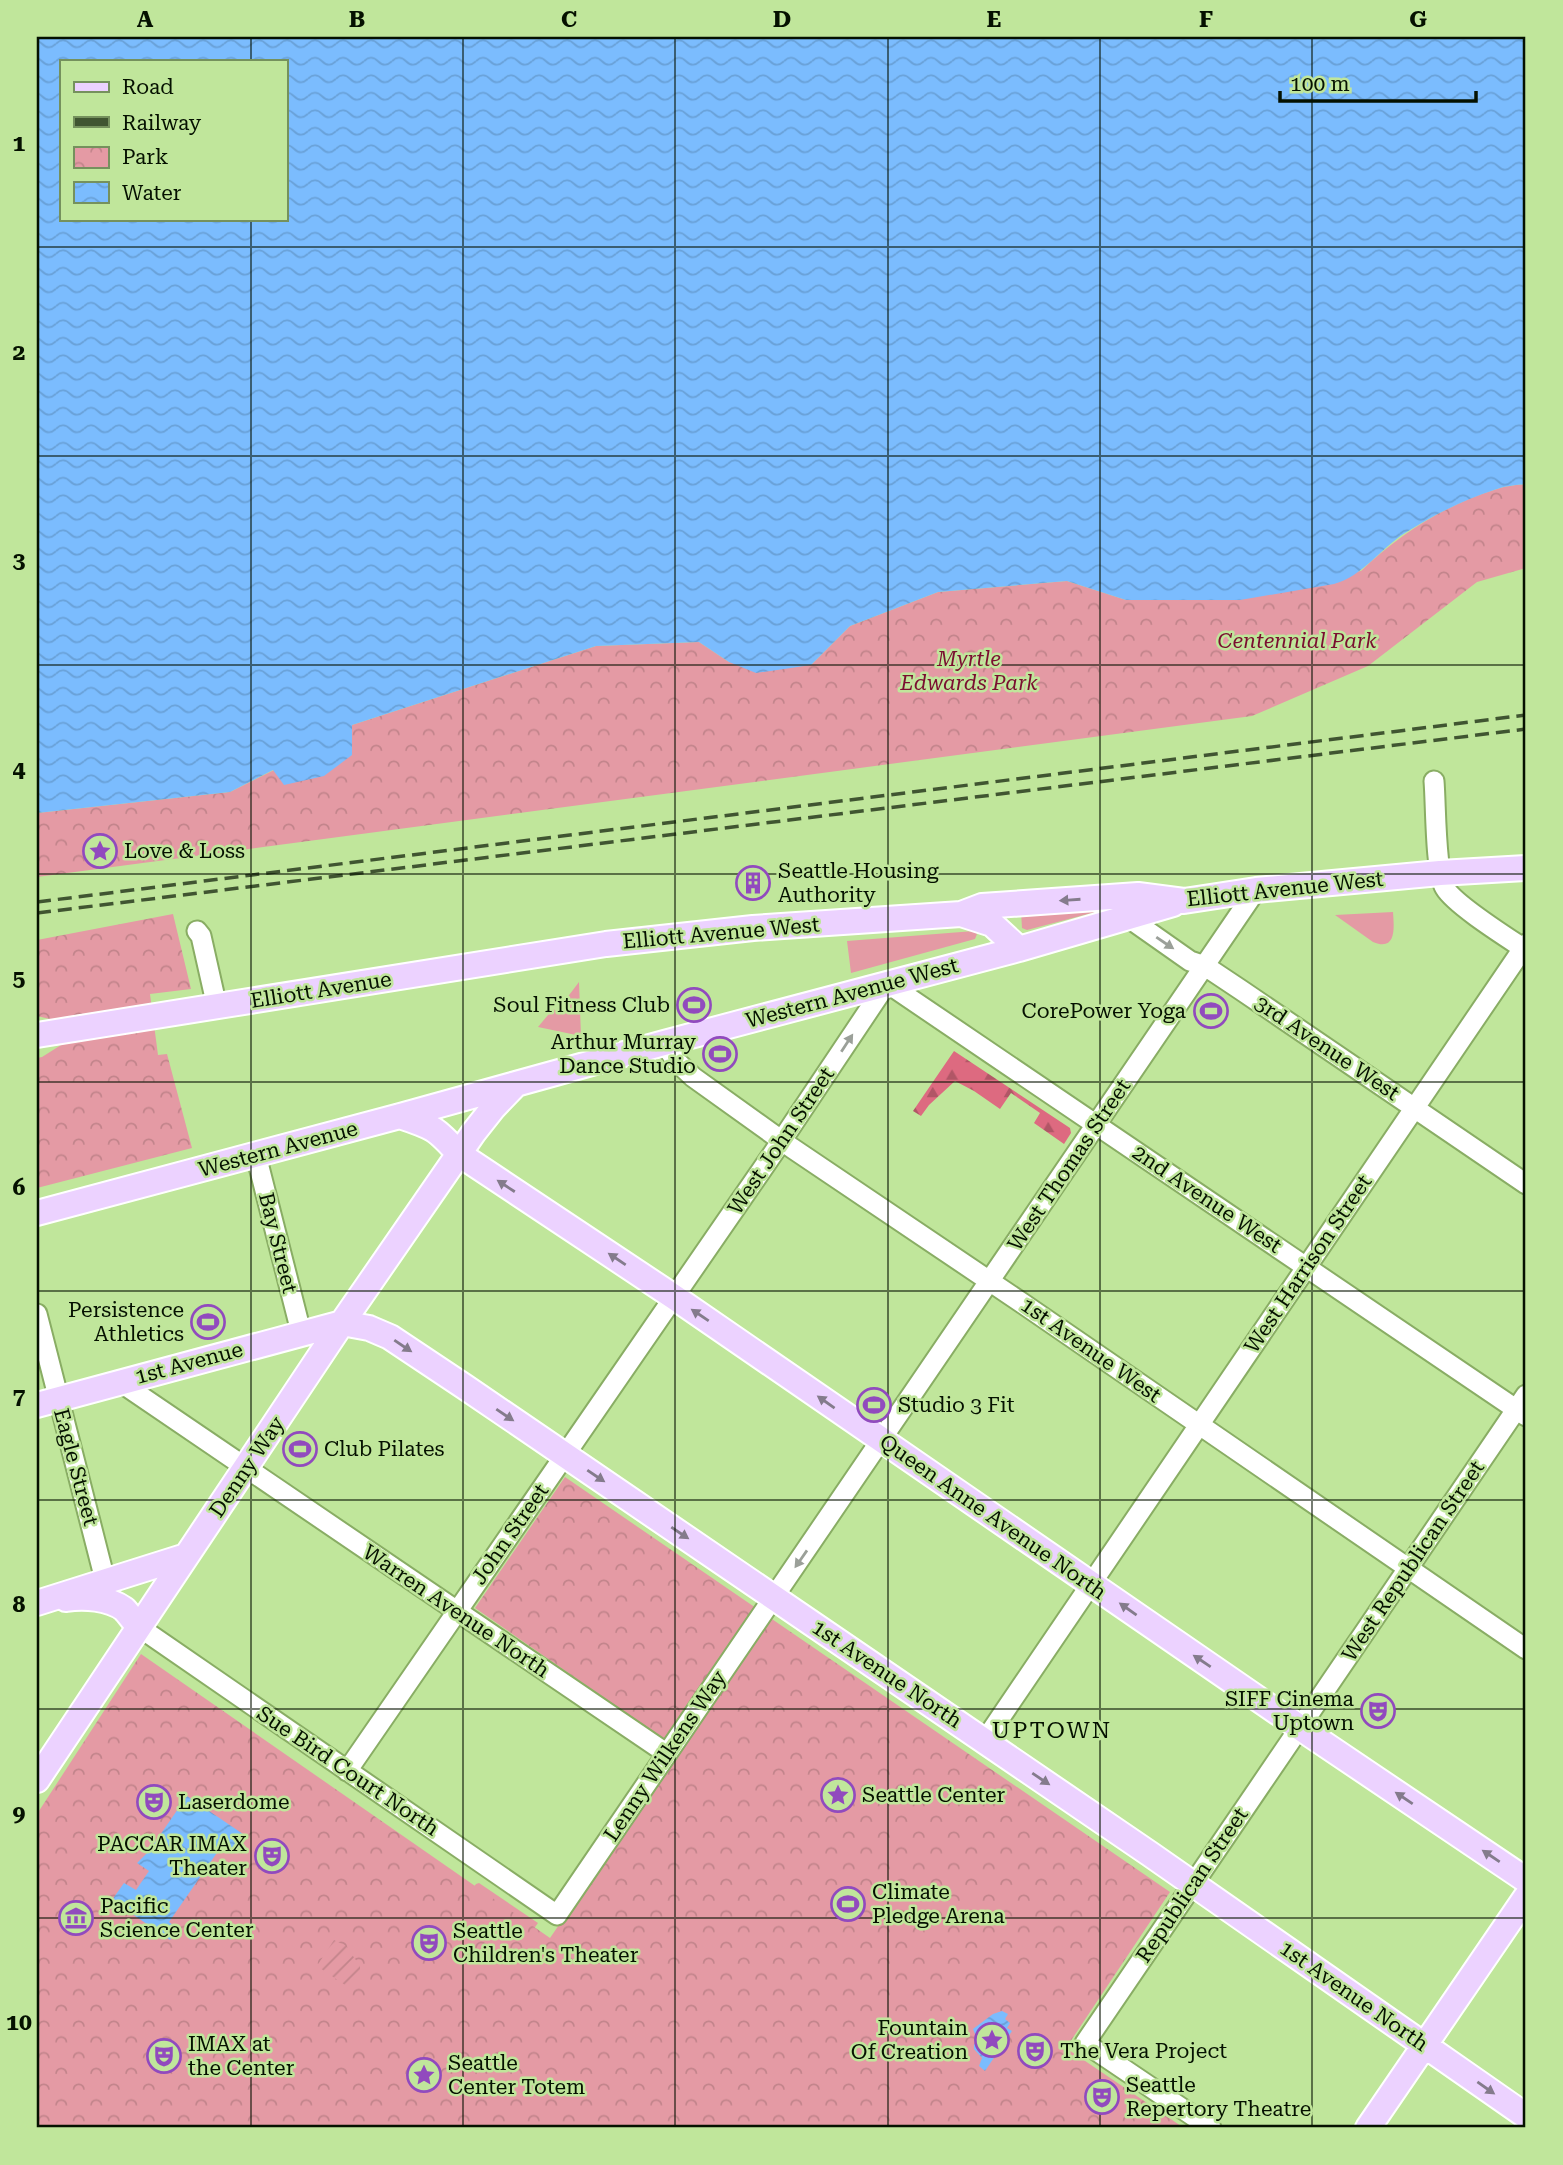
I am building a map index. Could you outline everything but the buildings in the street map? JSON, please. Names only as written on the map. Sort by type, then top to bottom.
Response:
[{"type":"main road","name":"Elliott Avenue West","points":[[606,944],[753,928],[961,914],[982,906],[1138,895],[1184,901],[1256,890],[1526,868]]},
{"type":"main road","name":"Western Avenue West","points":[[519,1082],[1019,949],[1184,901]]},
{"type":"main road","name":"Elliott Avenue West","points":[[961,914],[992,924],[1019,949]]},
{"type":"main road","name":"Elliott Avenue","points":[[37,1035],[606,944]]},
{"type":"main road","name":"Western Avenue","points":[[37,1213],[519,1082]]},
{"type":"main road","name":"Denny Way","points":[[37,1780],[342,1323],[459,1154],[493,1108],[519,1082]]},
{"type":"main road","name":"Queen Anne Avenue North","points":[[400,1116],[439,1132],[459,1154],[674,1297],[1526,1880]]},
{"type":"main road","name":"1st Avenue","points":[[48,1402],[342,1323]]},
{"type":"main road","name":"1st Avenue North","points":[[342,1323],[369,1328],[390,1337],[985,1740],[1526,2116]]},
{"type":"main road","points":[[37,1604],[186,1556]]},
{"type":"main road","points":[[37,1604],[71,1598],[105,1601],[124,1609],[139,1628]]},
{"type":"main road","points":[[1368,2128],[1526,1897]]},
{"type":"street","points":[[1434,781],[1440,873],[1446,888],[1458,902],[1525,948]]},
{"type":"street","name":"West Thomas Street","points":[[827,1521],[1256,890]]},
{"type":"street","name":"3rd Avenue West","points":[[1126,916],[1191,961],[1205,966],[1241,990],[1526,1184]]},
{"type":"street","points":[[197,931],[201,936],[217,1007]]},
{"type":"street","name":"West Harrison Street","points":[[985,1740],[1525,948]]},
{"type":"street","name":"2nd Avenue West","points":[[887,983],[1306,1266],[1523,1406]]},
{"type":"street","name":"West John Street","points":[[674,1297],[887,983]]},
{"type":"street","name":"1st Avenue West","points":[[664,1043],[676,1061],[693,1077],[782,1140],[1526,1649]]},
{"type":"street","name":"Bay Street","points":[[256,1154],[301,1332]]},
{"type":"street","name":"John Street","points":[[347,1771],[674,1297]]},
{"type":"street","name":"Eagle Street","points":[[37,1314],[48,1402],[106,1580]]},
{"type":"street","name":"Warren Avenue North","points":[[120,1382],[666,1753]]},
{"type":"street","name":"West Republican Street","points":[[1299,1727],[1523,1406]]},
{"type":"street","name":"Lenny Wilkens Way","points":[[557,1915],[827,1521]]},
{"type":"street","name":"Sue Bird Court North","points":[[139,1628],[557,1915]]},
{"type":"street","name":"Republican Street","points":[[1211,2128],[1085,2043],[1299,1727]]},
{"type":"green space","name":"Myrtle Edwards Park","points":[[1526,484],[1526,568],[1477,582],[1368,666],[1252,716],[37,877],[37,813],[230,792],[274,770],[352,755],[352,725],[596,646],[699,642],[729,662],[811,665],[850,626],[938,592],[1067,581],[1126,600],[1361,571],[1390,545],[1440,513],[1476,496]]},
{"type":"green space","points":[[1103,907],[1103,910],[1027,930],[1022,928],[1021,911]]},
{"type":"green space","points":[[1393,912],[1392,936],[1386,944],[1373,942],[1335,915]]},
{"type":"green space","points":[[173,914],[191,989],[150,994],[158,1055],[167,1054],[192,1148],[37,1188],[37,1058],[88,1028],[37,1016],[37,940]]},
{"type":"green space","points":[[974,931],[977,934],[975,939],[851,973],[847,941]]},
{"type":"green space","points":[[579,982],[581,1036],[538,1027],[553,1009],[557,1011]]},
{"type":"green space","points":[[954,1051],[1070,1128],[1071,1133],[1064,1144],[1034,1123],[1040,1113],[1011,1093],[1000,1109],[955,1081],[921,1116],[913,1111]]},
{"type":"green space","name":"Seattle Center","points":[[565,1477],[1170,1892],[1066,2048],[1184,2128],[37,2128],[37,1814],[141,1654],[550,1938],[679,1750],[475,1608]]},
{"type":"green space","points":[[479,1883],[538,1923],[530,1934],[469,1893]]},
{"type":"green space","points":[[334,1940],[346,1946],[360,1966],[360,1975],[351,1989],[317,1966]]},
{"type":"water","points":[[37,37],[1526,37],[1526,484],[1498,489],[1437,515],[1405,533],[1363,569],[1334,584],[1240,600],[1126,600],[1067,581],[938,592],[850,626],[811,665],[756,673],[729,662],[699,642],[596,646],[352,725],[352,755],[324,776],[284,785],[273,770],[230,792],[37,813]]},
{"type":"water","points":[[187,1796],[243,1834],[232,1850],[223,1844],[169,1922],[178,1929],[170,1940],[112,1900],[124,1883],[136,1890],[149,1871],[137,1863],[149,1851]]},
{"type":"water","points":[[1002,2011],[1008,2014],[1005,2019],[1010,2023],[1007,2028],[1012,2031],[985,2071],[979,2066],[982,2058],[974,2049],[974,2044],[978,2045],[985,2036],[975,2034],[973,2029],[993,2014]]},
{"type":"railway","points":[[37,902],[1526,715]]},
{"type":"railway","points":[[37,913],[1526,729]]},
{"type":"place","name":"Love & Loss","points":[[100,851]]},
{"type":"place","name":"Seattle Housing Authority","points":[[753,883]]},
{"type":"place","name":"Soul Fitness Club","points":[[694,1005]]},
{"type":"place","name":"CorePower Yoga","points":[[1211,1011]]},
{"type":"place","name":"Arthur Murray Dance Studio","points":[[720,1054]]},
{"type":"place","name":"Persistence Athletics","points":[[208,1322]]},
{"type":"place","name":"Studio 3 Fit","points":[[874,1405]]},
{"type":"place","name":"Club Pilates","points":[[300,1449]]},
{"type":"place","name":"SIFF Cinema Uptown","points":[[1378,1711]]},
{"type":"place","name":"Seattle Center","points":[[838,1795]]},
{"type":"place","name":"Laserdome","points":[[154,1802]]},
{"type":"place","name":"PACCAR IMAX Theater","points":[[272,1856]]},
{"type":"place","name":"Climate Pledge Arena","points":[[848,1904]]},
{"type":"place","name":"Pacific Science Center","points":[[76,1918]]},
{"type":"place","name":"Seattle Children's Theater","points":[[429,1943]]},
{"type":"place","name":"Fountain Of Creation","points":[[992,2040]]},
{"type":"place","name":"The Vera Project","points":[[1035,2051]]},
{"type":"place","name":"IMAX at the Center","points":[[164,2056]]},
{"type":"place","name":"Seattle Center Totem","points":[[424,2075]]},
{"type":"place","name":"Seattle Repertory Theatre","points":[[1102,2097]]},
{"type":"district","name":"UPTOWN","points":[[1052,1730]]},
{"type":"park label","name":"Centennial Park","points":[[1297,641]]}]
